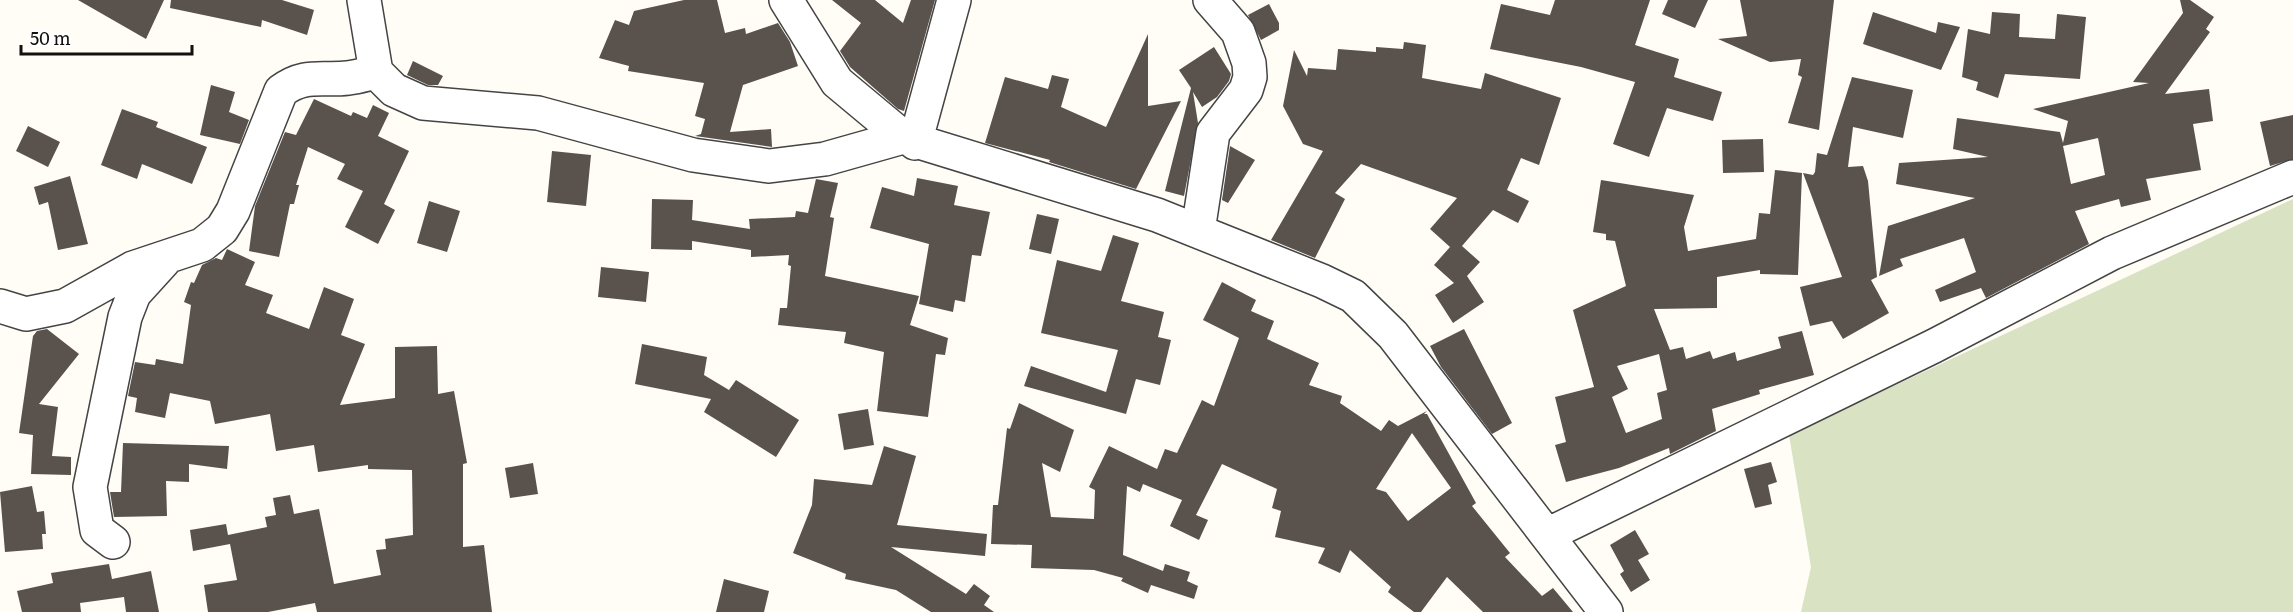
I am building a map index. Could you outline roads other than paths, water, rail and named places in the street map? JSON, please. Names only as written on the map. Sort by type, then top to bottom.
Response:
[{"type":"street","points":[[364,0],[376,72],[394,90],[423,104],[538,113],[693,154],[769,166],[825,159],[909,140]]},
{"type":"street","points":[[786,0],[837,82],[909,140],[1157,215],[1322,281],[1353,296],[1393,335],[1606,612]]},
{"type":"street","points":[[909,140],[954,0]]},
{"type":"street","points":[[1198,231],[1213,133],[1246,90],[1250,76],[1238,32],[1210,0]]},
{"type":"street","points":[[0,306],[26,315],[65,306],[133,268],[202,245],[222,229],[233,211],[281,92],[294,81],[348,78],[376,72]]},
{"type":"street","points":[[1547,535],[1934,346],[2112,254],[2293,177]]},
{"type":"street","points":[[113,542],[97,530],[90,487],[125,316],[134,294],[148,276],[171,254]]}]
